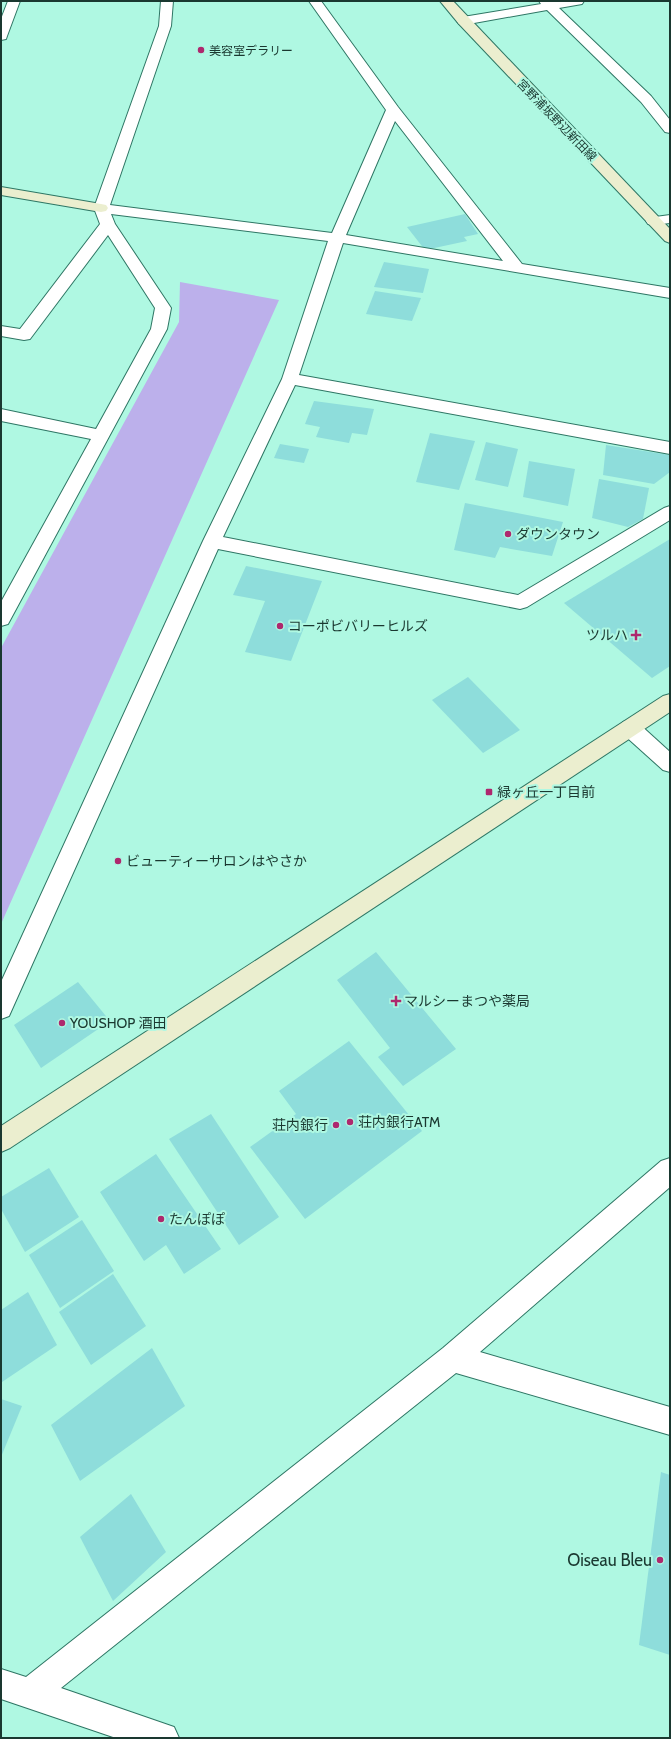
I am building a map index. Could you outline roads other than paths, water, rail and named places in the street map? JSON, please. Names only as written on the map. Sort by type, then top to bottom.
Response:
[{"type":"street","points":[[1,36],[14,1]]},
{"type":"street","points":[[1,619],[9,589],[100,435],[159,330],[163,308],[108,224],[102,208],[165,26],[167,1]]},
{"type":"street","points":[[315,1],[393,110],[517,268]]},
{"type":"street","name":"宮野浦坂野辺新田線","points":[[446,1],[462,21],[670,238]]},
{"type":"street","points":[[462,21],[547,3],[578,1]]},
{"type":"street","points":[[547,3],[646,99],[670,129]]},
{"type":"street","points":[[1,1008],[212,541],[290,379],[337,238],[393,110]]},
{"type":"street","points":[[1,191],[102,208],[337,238],[670,293]]},
{"type":"street","points":[[653,221],[670,220]]},
{"type":"street","points":[[1,331],[24,335],[108,224]]},
{"type":"street","points":[[290,379],[670,448]]},
{"type":"street","points":[[1,415],[100,435]]},
{"type":"street","points":[[212,541],[520,602],[670,512]]},
{"type":"street","points":[[1,1140],[670,702]]},
{"type":"street","points":[[630,728],[670,764]]},
{"type":"street","points":[[29,1694],[453,1358],[670,1170]]},
{"type":"street","points":[[453,1358],[670,1421]]},
{"type":"street","points":[[1,1684],[162,1738]]},
{"type":"place","name":"美容室デラリー","points":[[201,50]]},
{"type":"place","name":"ダウンタウン","points":[[508,534]]},
{"type":"place","name":"コーポビバリーヒルズ","points":[[280,626]]},
{"type":"place","name":"ツルハ","points":[[636,635]]},
{"type":"place","name":"緑ヶ丘一丁目前","points":[[489,792]]},
{"type":"place","name":"ビューティーサロンはやさか","points":[[118,861]]},
{"type":"place","name":"マルシーまつや薬局","points":[[396,1001]]},
{"type":"place","name":"YOUSHOP 酒田","points":[[62,1023]]},
{"type":"place","name":"荘内銀行ATM","points":[[350,1122]]},
{"type":"place","name":"荘内銀行","points":[[336,1125]]},
{"type":"place","name":"たんぽぽ","points":[[161,1219]]},
{"type":"place","name":"Oiseau Bleu","points":[[660,1560]]}]
